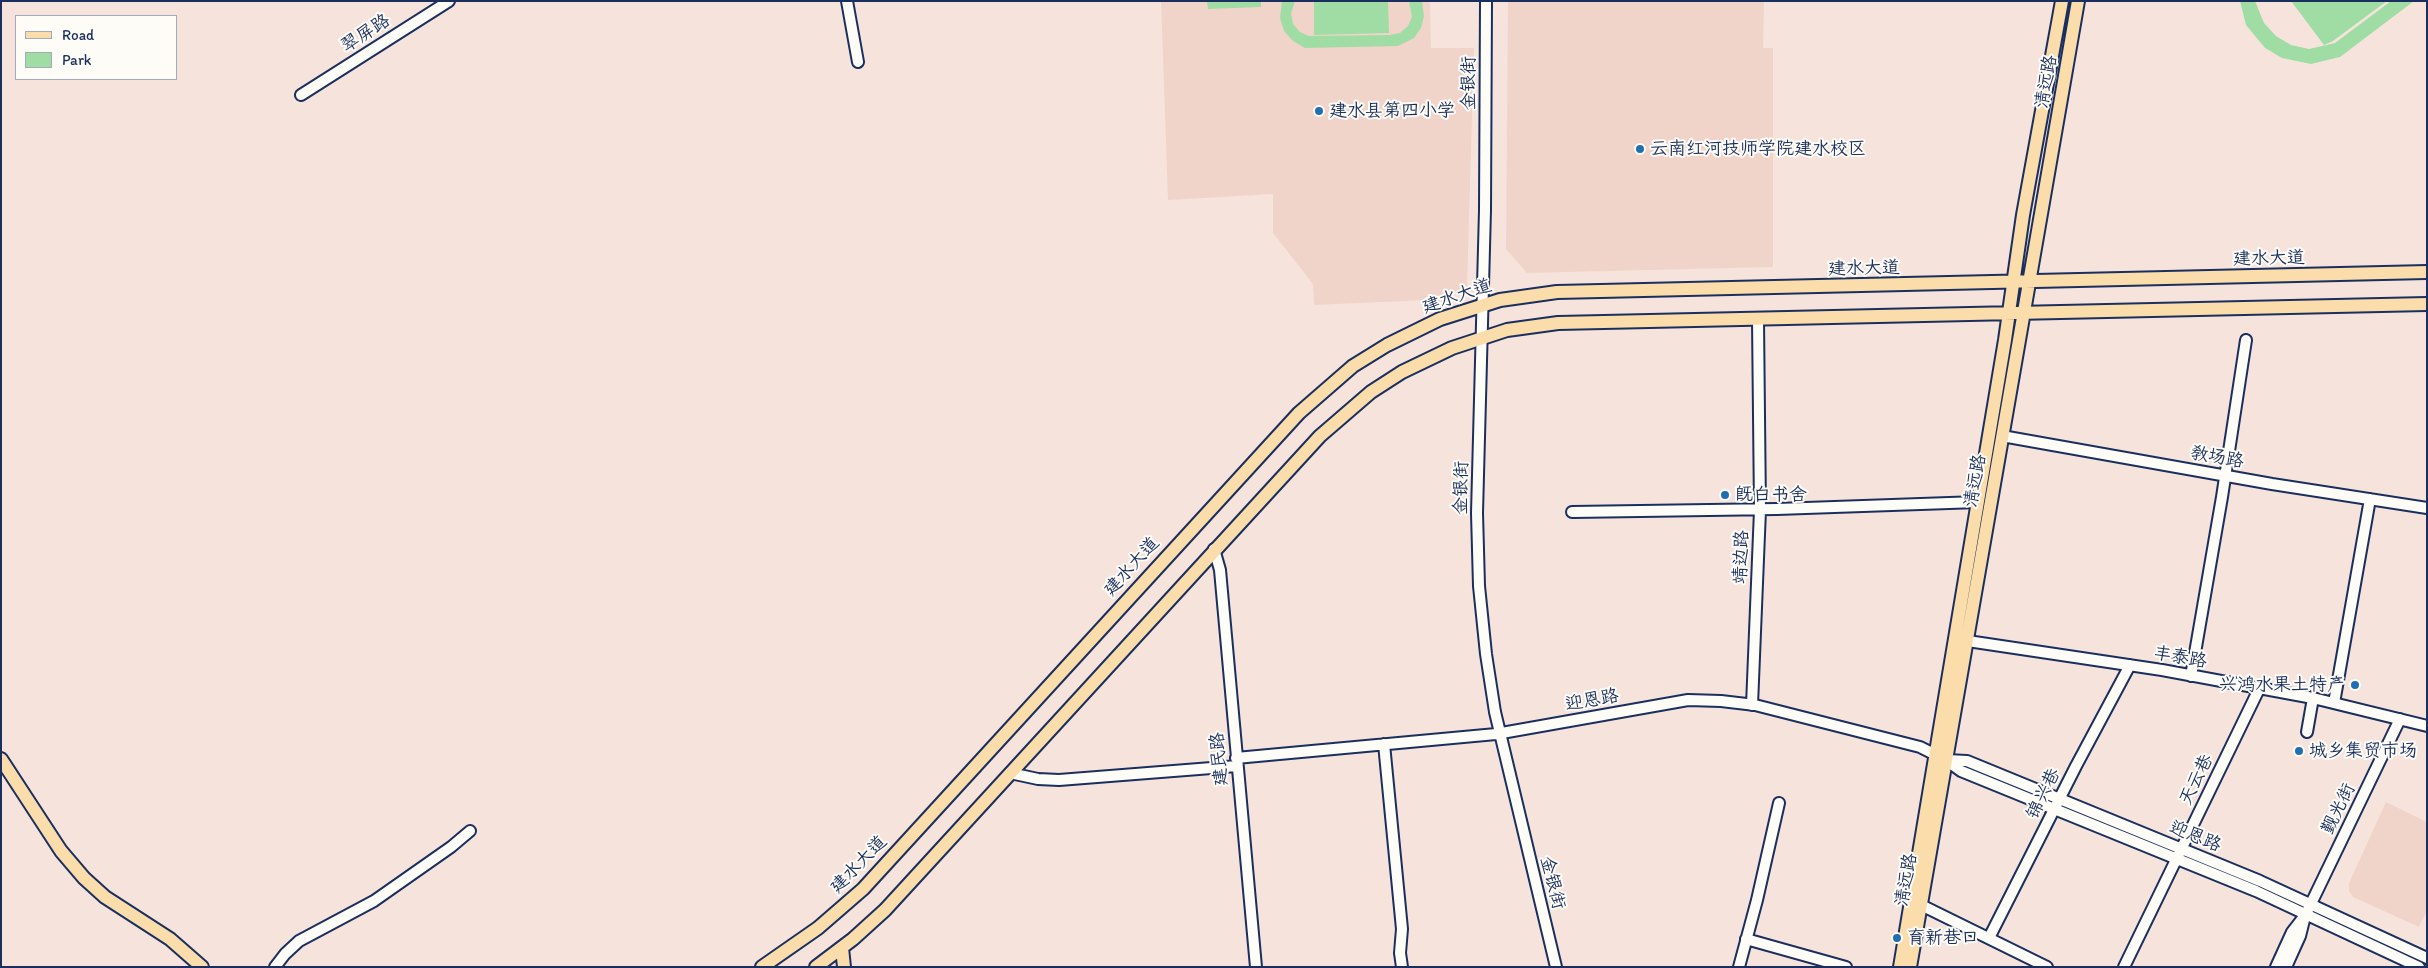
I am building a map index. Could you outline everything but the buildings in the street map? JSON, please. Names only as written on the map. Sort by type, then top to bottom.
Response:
[{"type":"main road","name":"清远路","points":[[1910,967],[1921,905],[1941,758],[1960,640],[1978,502],[2013,282],[2062,1]]},
{"type":"main road","name":"清远路","points":[[1960,640],[2002,436],[2078,1]]},
{"type":"main road","name":"建水大道","points":[[769,965],[823,924],[863,889],[1298,413],[1336,379],[1387,344],[1440,319],[1483,304],[1519,296],[1557,292],[2427,272]]},
{"type":"main road","points":[[816,967],[842,948],[885,910],[1301,454],[1356,404],[1402,372],[1452,348],[1482,337],[1524,327],[1558,323],[2427,304]]},
{"type":"main road","name":"清远路","points":[[1900,967],[1941,758]]},
{"type":"main road","points":[[1,760],[61,852],[84,878],[104,897],[170,939],[202,967]]},
{"type":"main road","points":[[842,948],[844,967]]},
{"type":"street","name":"翠屏路","points":[[302,95],[449,1]]},
{"type":"street","points":[[847,1],[858,62]]},
{"type":"street","name":"金银街","points":[[1486,1],[1485,210],[1477,513],[1478,577],[1486,654],[1500,734],[1556,967]]},
{"type":"street","name":"靖边路","points":[[1752,705],[1760,510],[1758,320]]},
{"type":"street","points":[[2191,676],[2246,340]]},
{"type":"street","name":"教场路","points":[[2002,436],[2225,476],[2427,508]]},
{"type":"street","points":[[2334,703],[2370,499]]},
{"type":"street","points":[[1572,512],[1760,510],[1978,502]]},
{"type":"street","name":"建民路","points":[[1214,549],[1220,570],[1256,967]]},
{"type":"street","name":"丰泰路","points":[[1960,640],[2130,665],[2259,688],[2312,698],[2427,726]]},
{"type":"street","name":"锦兴巷","points":[[1989,938],[2130,665]]},
{"type":"street","name":"天云巷","points":[[2124,967],[2259,688]]},
{"type":"street","points":[[2307,732],[2312,698]]},
{"type":"street","name":"迎恩路","points":[[1010,773],[1038,779],[1059,780],[1237,762],[1384,744],[1500,734],[1676,702],[1713,700],[1752,705],[1920,748],[1962,771],[2306,914],[2419,967]]},
{"type":"street","name":"觐光街","points":[[2276,967],[2292,932],[2311,904],[2400,719]]},
{"type":"street","points":[[1384,744],[1402,929],[1400,953],[1402,967]]},
{"type":"street","name":"迎恩路","points":[[1941,758],[1967,761],[2182,849],[2311,904],[2427,958]]},
{"type":"street","points":[[1738,967],[1779,802]]},
{"type":"street","points":[[275,967],[284,954],[299,942],[374,901],[451,847],[470,831]]},
{"type":"street","points":[[1921,905],[2047,967]]},
{"type":"street","name":"觐光街","points":[[2286,967],[2300,936],[2306,914]]},
{"type":"street","points":[[1746,939],[1846,967]]},
{"type":"shaded area","name":"建水县第四小学","points":[[1161,1],[1430,1],[1431,48],[1474,48],[1467,288],[1428,300],[1314,305],[1313,284],[1273,233],[1273,194],[1168,200]]},
{"type":"shaded area","name":"云南红河技师学院建水校区","points":[[1508,1],[1764,1],[1763,48],[1773,48],[1773,267],[1527,273],[1506,249]]},
{"type":"shaded area","points":[[2386,802],[2427,822],[2427,911],[2419,927],[2353,897],[2349,891],[2349,883]]},
{"type":"green space","points":[[1207,1],[1261,1],[1261,7],[1208,9]]},
{"type":"green space","points":[[1282,1],[1295,1],[1291,14],[1293,24],[1300,32],[1309,36],[1390,35],[1400,33],[1408,26],[1412,17],[1409,1],[1422,1],[1424,16],[1421,28],[1414,38],[1398,46],[1305,48],[1293,41],[1284,31],[1280,18]]},
{"type":"green space","points":[[1314,1],[1388,1],[1389,33],[1314,35]]},
{"type":"green space","points":[[2240,1],[2255,1],[2264,23],[2276,36],[2291,45],[2309,49],[2335,43],[2391,1],[2414,1],[2340,57],[2311,64],[2282,58],[2265,48],[2246,25]]},
{"type":"green space","points":[[2291,1],[2387,1],[2333,41],[2324,45]]},
{"type":"place","name":"建水县第四小学","points":[[1319,111]]},
{"type":"place","name":"云南红河技师学院建水校区","points":[[1640,149]]},
{"type":"place","name":"既白书舍","points":[[1725,495]]},
{"type":"place","name":"兴鸿水果土特产","points":[[2355,685]]},
{"type":"place","name":"城乡集贸市场","points":[[2299,751]]},
{"type":"place","name":"育新巷口","points":[[1897,938]]}]
